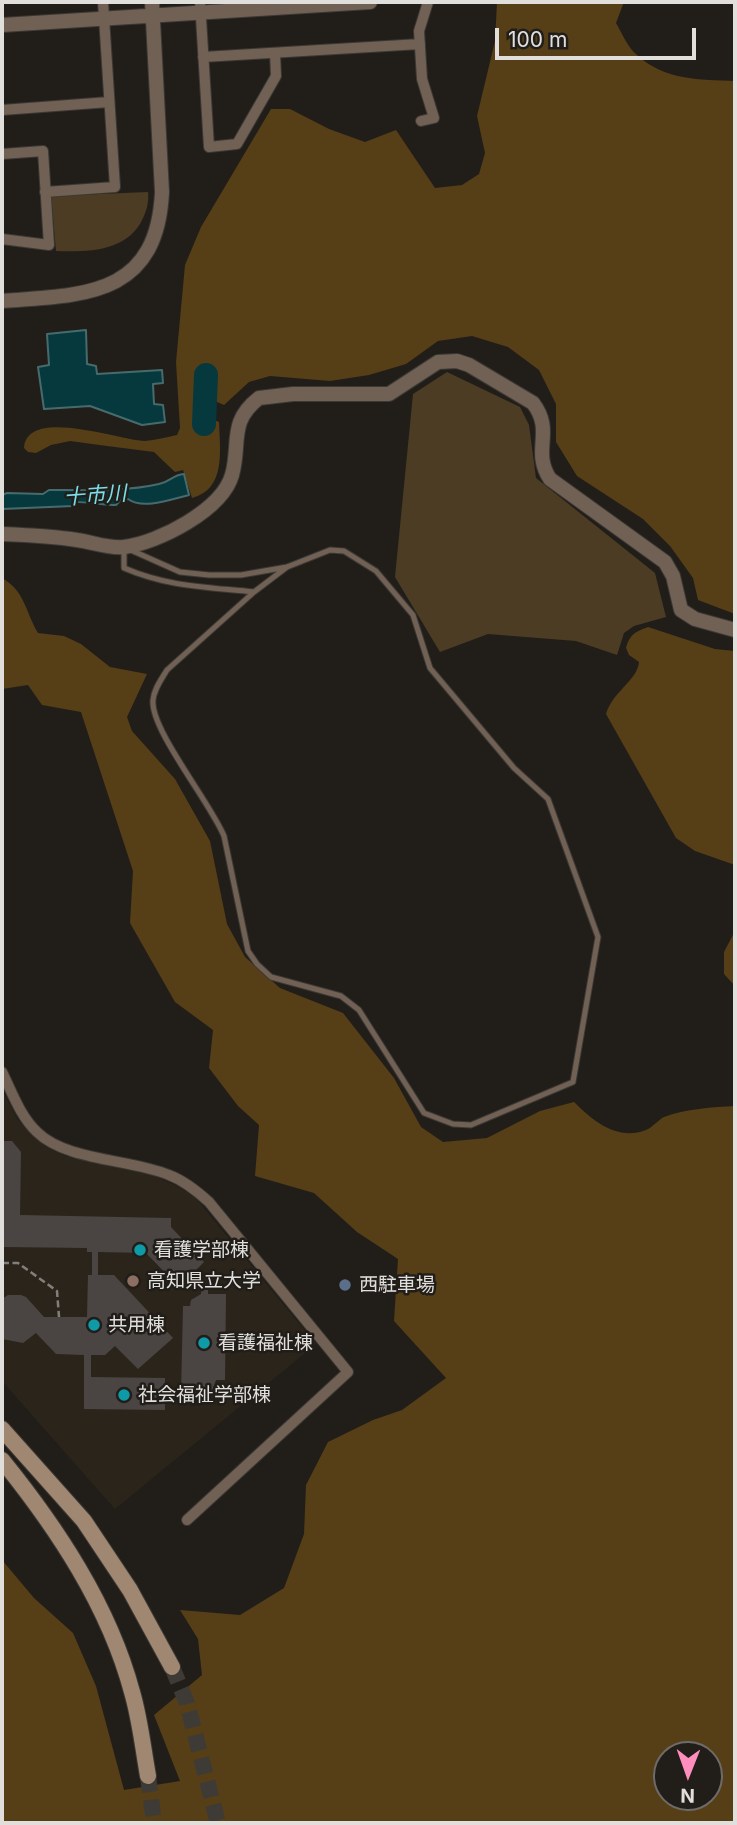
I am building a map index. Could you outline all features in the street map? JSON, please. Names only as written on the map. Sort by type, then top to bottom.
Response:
[{"type":"main road","points":[[2,1429],[84,1521],[130,1590],[172,1667]]},
{"type":"main road","points":[[2,1460],[58,1535],[109,1627],[132,1692],[148,1776]]},
{"type":"street","points":[[46,192],[115,187],[103,2]]},
{"type":"street","points":[[2,25],[104,18],[153,8],[370,2]]},
{"type":"street","points":[[421,121],[434,118],[422,79],[419,31],[428,2]]},
{"type":"street","points":[[200,7],[209,147],[237,144],[276,76],[275,53]]},
{"type":"street","points":[[2,300],[79,295],[103,288],[121,278],[148,250],[159,223],[162,192],[153,8]]},
{"type":"street","points":[[203,57],[420,44]]},
{"type":"street","points":[[2,110],[109,102]]},
{"type":"street","points":[[2,154],[43,151],[49,245],[2,239]]},
{"type":"street","points":[[2,534],[36,535],[124,547],[153,538],[191,520],[223,494],[233,470],[236,429],[242,416],[259,398],[293,394],[389,394],[438,362],[457,361],[469,365],[533,403],[544,424],[541,459],[550,479],[665,562],[673,576],[681,610],[695,619],[735,631]]},
{"type":"street","points":[[3,1076],[22,1114],[37,1133],[61,1148],[167,1174],[192,1187],[209,1202],[348,1372],[187,1520]]},
{"type":"lane","points":[[254,592],[171,584],[144,577],[124,568],[124,547],[180,572],[240,575],[288,566],[330,550],[345,551],[376,571],[413,615],[430,668],[514,768],[548,799],[598,937],[573,1082],[471,1125],[453,1124],[424,1113],[359,1010],[341,996],[309,985],[283,982],[271,977],[248,951],[224,836],[217,818],[159,728],[153,702],[157,686],[167,670],[254,592],[288,566]]},
{"type":"path","points":[[2,1262],[18,1263],[57,1291],[59,1317]]},
{"type":"shaded area","points":[[497,2],[624,2],[616,23],[631,48],[648,63],[683,77],[735,81],[735,614],[698,600],[693,578],[670,546],[643,519],[577,476],[556,442],[556,404],[539,370],[508,347],[472,336],[438,341],[406,364],[369,375],[330,381],[270,376],[249,382],[224,405],[208,398],[209,381],[203,377],[200,423],[214,420],[219,422],[219,467],[211,486],[192,498],[183,470],[175,472],[154,452],[70,441],[51,445],[36,453],[28,452],[24,448],[29,436],[41,429],[57,427],[145,441],[177,435],[180,428],[176,362],[185,265],[201,227],[271,109],[290,109],[329,129],[365,142],[396,130],[435,188],[462,185],[479,174],[485,153],[477,116],[495,41]]},
{"type":"shaded area","points":[[148,192],[144,215],[128,238],[106,248],[56,251],[51,196]]},
{"type":"shaded area","points":[[447,372],[520,407],[529,425],[536,478],[655,573],[666,617],[634,626],[624,633],[617,655],[576,641],[488,634],[440,652],[395,577],[413,394]]},
{"type":"shaded area","points":[[2,578],[20,595],[38,633],[64,636],[81,644],[110,667],[147,674],[127,717],[132,731],[175,779],[210,841],[227,924],[245,957],[280,988],[343,1013],[394,1078],[421,1127],[443,1142],[487,1138],[540,1111],[574,1102],[597,1122],[625,1133],[646,1130],[664,1117],[681,1112],[735,1106],[735,1823],[2,1823],[2,1560],[34,1598],[73,1633],[96,1686],[124,1790],[180,1781],[154,1715],[202,1675],[198,1639],[180,1610],[240,1615],[284,1588],[304,1534],[306,1485],[328,1442],[373,1420],[402,1410],[446,1378],[394,1321],[398,1259],[357,1232],[314,1193],[255,1176],[259,1125],[238,1106],[209,1068],[213,1030],[175,1002],[130,923],[133,871],[81,712],[42,705],[28,685],[2,689]]},
{"type":"shaded area","points":[[648,627],[715,649],[735,651],[735,865],[695,851],[676,838],[606,714],[637,669],[639,662],[629,655],[626,648],[629,640],[636,632]]},
{"type":"shaded area","points":[[735,931],[735,986],[724,974],[724,952]]},
{"type":"shaded area","name":"高知県立大学","points":[[2,1090],[18,1120],[48,1148],[65,1156],[152,1175],[194,1196],[316,1344],[115,1509],[2,1381]]},
{"type":"water","points":[[86,330],[87,364],[96,366],[97,374],[162,370],[163,383],[153,384],[154,404],[163,405],[165,422],[142,425],[90,406],[44,409],[38,367],[49,365],[47,334]]},
{"type":"water","points":[[184,474],[189,495],[158,503],[141,504],[128,499],[121,500],[116,505],[73,502],[73,506],[2,509],[2,495],[7,493],[43,494],[49,490],[146,487]]},
{"type":"building","points":[[2,1141],[12,1141],[21,1152],[20,1215],[171,1218],[171,1227],[204,1262],[195,1271],[208,1286],[208,1294],[226,1294],[225,1380],[216,1380],[212,1391],[207,1393],[207,1399],[165,1398],[165,1410],[84,1409],[84,1355],[56,1354],[36,1333],[23,1343],[2,1339],[2,1299],[8,1295],[26,1297],[44,1317],[87,1317],[88,1275],[92,1275],[92,1252],[87,1252],[87,1248],[2,1247]],"holes":[[[98,1252],[146,1253],[178,1286],[189,1276],[201,1288],[201,1294],[191,1300],[190,1306],[183,1306],[181,1392],[165,1391],[165,1378],[91,1377],[91,1355],[105,1355],[115,1346],[138,1369],[173,1338],[114,1275],[98,1275]]]},
{"type":"waterway","name":"十市川","points":[[204,424],[206,375]]},
{"type":"tunnel","points":[[172,1667],[187,1703],[218,1823]]},
{"type":"tunnel","points":[[148,1776],[154,1823]]},
{"type":"place","name":"看護学部棟","points":[[140,1250]]},
{"type":"place","name":"高知県立大学","points":[[133,1281]]},
{"type":"place","name":"西駐車場","points":[[345,1285]]},
{"type":"place","name":"共用棟","points":[[94,1325]]},
{"type":"place","name":"看護福祉棟","points":[[204,1343]]},
{"type":"place","name":"社会福祉学部棟","points":[[124,1395]]}]
